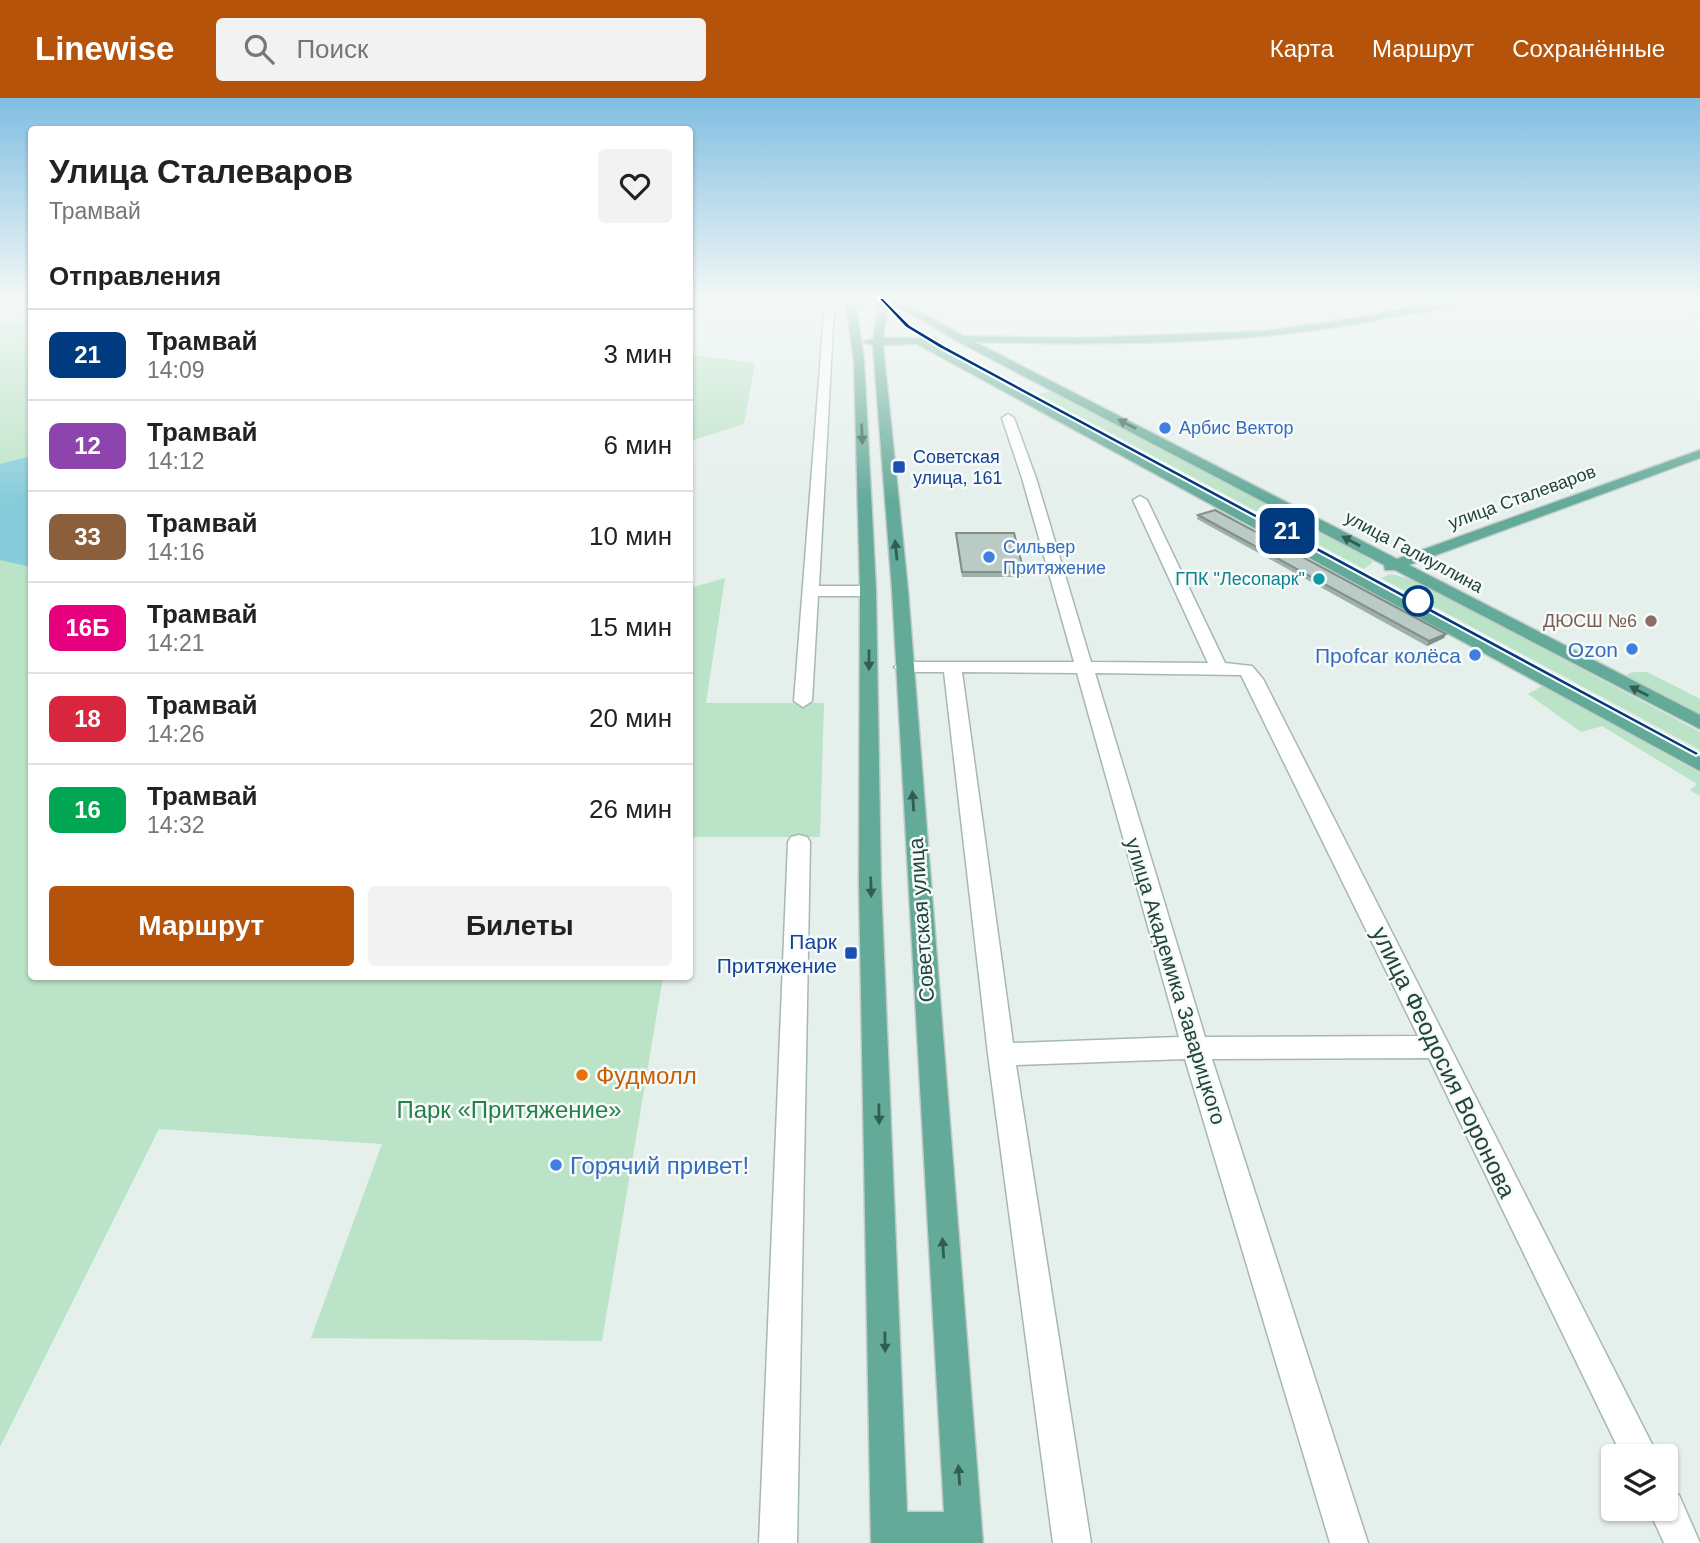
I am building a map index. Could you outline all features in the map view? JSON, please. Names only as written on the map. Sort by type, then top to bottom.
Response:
[{"type":"main road","name":"Советская улица","points":[[868,366],[870,884],[889,1536]]},
{"type":"main road","name":"Советская улица","points":[[871,366],[900,591],[963,1536]]},
{"type":"main road","points":[[967,366],[1700,765]]},
{"type":"main road","name":"улица Галиуллина","points":[[1014,366],[1700,723]]},
{"type":"main road","name":"улица Сталеваров","points":[[1358,578],[1700,454]]},
{"type":"main road","points":[[868,591],[900,591]]},
{"type":"main road","points":[[889,1536],[963,1536]]},
{"type":"street","points":[[803,701],[826,366]]},
{"type":"street","name":"улица Академика Заварицкого","points":[[1008,418],[1029,478],[1195,1048],[1349,1543]]},
{"type":"street","points":[[903,667],[1219,668],[1140,499]]},
{"type":"street","points":[[811,591],[868,591]]},
{"type":"street","points":[[952,667],[1001,1054],[1072,1543]]},
{"type":"street","name":"улица Феодосия Воронова","points":[[1219,668],[1246,670],[1254,679],[1634,1444]]},
{"type":"street","points":[[778,1543],[799,842]]},
{"type":"street","points":[[1001,1054],[1195,1048],[1436,1047]]},
{"type":"street","points":[[1672,1521],[1683,1543]]},
{"type":"green space","name":"Парк «Притяжение»","points":[[0,366],[28,366],[28,980],[662,980],[602,1341],[311,1338],[382,1144],[159,1129],[0,1447]]},
{"type":"green space","points":[[693,366],[754,366],[744,424],[693,440]]},
{"type":"green space","points":[[1052,391],[1345,544],[1373,562],[1364,569],[1038,394]]},
{"type":"green space","points":[[1391,574],[1413,580],[1700,732],[1700,750],[1381,578]]},
{"type":"green space","points":[[725,578],[706,703],[824,703],[820,837],[693,837],[693,587]]},
{"type":"green space","points":[[1647,672],[1700,699],[1700,717],[1628,679],[1626,675]]},
{"type":"green space","points":[[1542,686],[1700,773],[1700,796],[1690,790],[1697,784],[1602,726],[1581,732],[1528,694]]},
{"type":"water","points":[[28,457],[28,566],[0,560],[0,464]]},
{"type":"building","name":"ГПК \"Лесопарк\"","points":[[1215,510],[1446,634],[1429,641],[1198,515]]},
{"type":"building","name":"Сильвер Притяжение","points":[[956,533],[1014,533],[1024,572],[962,572]]},
{"type":"tram line","name":"21","points":[[978,366],[1700,753]]},
{"type":"tram line","points":[[979,366],[1700,753]]},
{"type":"place","name":"Арбис Вектор","points":[[1165,428]]},
{"type":"place","name":"Советская улица, 161","points":[[899,467]]},
{"type":"place","name":"Сильвер Притяжение","points":[[989,557]]},
{"type":"place","name":"ГПК \"Лесопарк\"","points":[[1319,579]]},
{"type":"place","name":"ДЮСШ №6","points":[[1651,621]]},
{"type":"place","name":"Ozon","points":[[1632,649]]},
{"type":"place","name":"Проfcar колёса","points":[[1475,655]]},
{"type":"place","name":"Парк Притяжение","points":[[851,953]]},
{"type":"place","name":"Фудмолл","points":[[582,1075]]},
{"type":"place","name":"Горячий привет!","points":[[556,1165]]}]
